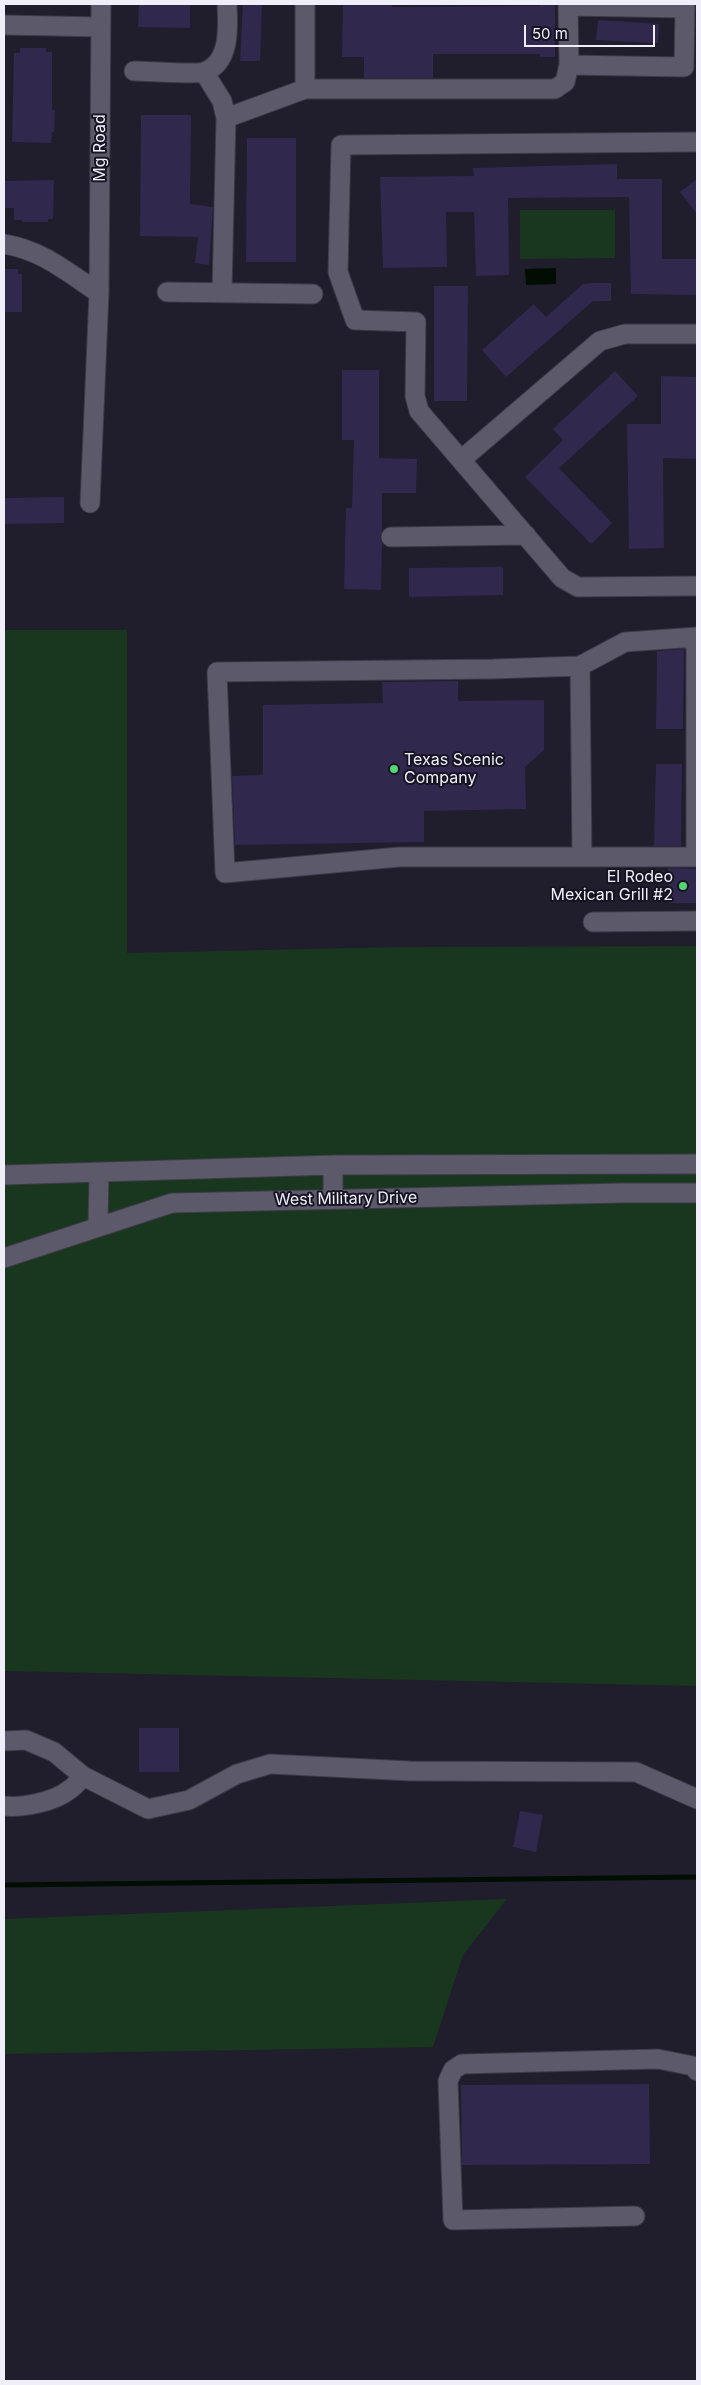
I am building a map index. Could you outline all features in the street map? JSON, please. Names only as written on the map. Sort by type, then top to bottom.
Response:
[{"type":"street","name":"Mg Road","points":[[90,503],[99,293],[100,4]]},
{"type":"street","points":[[134,71],[204,72],[218,62],[224,50],[228,34],[227,4]]},
{"type":"street","points":[[305,4],[305,89]]},
{"type":"street","points":[[226,118],[305,89],[555,89],[565,82],[568,65],[568,6],[685,6],[684,67],[568,65]]},
{"type":"street","points":[[4,25],[100,26]]},
{"type":"street","points":[[204,72],[222,101],[226,118],[222,292]]},
{"type":"street","points":[[697,142],[341,145],[338,272],[355,320],[416,322],[415,396],[419,411],[562,578],[578,587],[697,586]]},
{"type":"street","points":[[4,244],[23,247],[40,253],[99,293]]},
{"type":"street","points":[[167,292],[313,294]]},
{"type":"street","points":[[462,460],[600,341],[625,334],[697,334]]},
{"type":"street","points":[[391,537],[526,535]]},
{"type":"street","points":[[697,637],[697,857],[400,857],[225,872],[217,672],[493,670],[580,666],[625,642],[697,637]]},
{"type":"street","points":[[580,666],[582,856]]},
{"type":"street","points":[[593,922],[697,921]]},
{"type":"street","name":"West Military Drive","points":[[4,1175],[99,1174],[333,1165],[697,1164]]},
{"type":"street","points":[[333,1165],[333,1199]]},
{"type":"street","points":[[98,1226],[99,1174]]},
{"type":"street","name":"West Military Drive","points":[[4,1258],[172,1203],[697,1193]]},
{"type":"street","points":[[4,1741],[26,1740],[54,1752],[84,1776],[148,1809],[189,1800],[237,1774],[270,1764],[410,1771],[636,1772],[697,1800]]},
{"type":"street","points":[[4,1806],[13,1807],[50,1799],[69,1791],[84,1776]]},
{"type":"street","points":[[635,2216],[452,2220],[448,2081],[450,2075],[453,2070],[462,2064],[658,2059],[693,2066],[697,2071]]},
{"type":"green space","points":[[520,210],[615,210],[615,258],[520,259]]},
{"type":"green space","points":[[4,630],[127,630],[127,953],[400,947],[697,946],[697,1686],[4,1671]]},
{"type":"green space","points":[[507,1899],[463,1955],[433,2047],[4,2054],[4,1919]]},
{"type":"shaded area","points":[[556,268],[556,284],[526,285],[525,269]]},
{"type":"building","points":[[139,4],[190,4],[190,28],[138,27]]},
{"type":"building","points":[[243,4],[262,4],[260,61],[240,61]]},
{"type":"building","points":[[343,4],[392,4],[392,7],[540,6],[540,4],[555,4],[555,57],[540,57],[540,54],[433,54],[433,78],[364,78],[364,57],[342,57]]},
{"type":"building","points":[[598,20],[659,24],[658,43],[596,40]]},
{"type":"building","points":[[20,48],[46,48],[46,52],[52,52],[52,110],[55,110],[54,132],[52,132],[51,143],[12,142],[14,53],[20,53]]},
{"type":"building","points":[[141,115],[191,115],[190,204],[213,207],[209,265],[195,263],[198,237],[140,236]]},
{"type":"building","points":[[247,138],[296,138],[296,262],[246,262]]},
{"type":"building","points":[[617,164],[617,179],[662,179],[662,259],[697,259],[697,295],[631,294],[629,197],[508,198],[509,275],[476,276],[474,212],[446,212],[447,267],[383,268],[380,177],[474,176],[473,168]]},
{"type":"building","points":[[697,179],[697,214],[680,192]]},
{"type":"building","points":[[54,180],[53,219],[48,219],[48,222],[22,222],[22,220],[14,220],[14,208],[4,208],[4,181]]},
{"type":"building","points":[[4,269],[18,269],[18,274],[22,274],[22,312],[4,312]]},
{"type":"building","points":[[611,283],[611,301],[593,301],[506,377],[482,350],[534,304],[546,317],[583,284]]},
{"type":"building","points":[[434,286],[468,286],[467,401],[434,401]]},
{"type":"building","points":[[342,370],[379,370],[379,458],[417,459],[416,493],[382,493],[382,531],[380,537],[382,543],[381,590],[344,589],[346,508],[352,508],[354,440],[342,440]]},
{"type":"building","points":[[615,371],[638,396],[559,468],[612,523],[591,544],[525,477],[563,440],[553,429]]},
{"type":"building","points":[[661,376],[697,377],[697,459],[663,458],[664,548],[629,549],[627,424],[661,424]]},
{"type":"building","points":[[64,497],[64,523],[4,524],[4,498]]},
{"type":"building","points":[[503,567],[503,595],[409,597],[409,568]]},
{"type":"building","points":[[684,649],[683,729],[656,729],[657,651]]},
{"type":"building","name":"Texas Scenic Company","points":[[458,681],[458,701],[544,700],[544,750],[525,767],[526,809],[424,811],[424,842],[235,845],[232,776],[263,775],[263,705],[383,703],[382,682]]},
{"type":"building","points":[[656,764],[682,764],[681,846],[654,846]]},
{"type":"building","name":"El Rodeo Mexican Grill #2","points":[[668,868],[697,869],[697,903],[669,903]]},
{"type":"building","points":[[139,1728],[179,1728],[179,1772],[139,1772]]},
{"type":"building","points":[[520,1811],[543,1815],[536,1852],[513,1847]]},
{"type":"building","points":[[649,2084],[650,2164],[462,2165],[461,2085]]},
{"type":"waterway","points":[[4,1885],[697,1877]]},
{"type":"place","name":"Texas Scenic Company","points":[[394,769]]},
{"type":"place","name":"El Rodeo Mexican Grill #2","points":[[683,886]]}]
